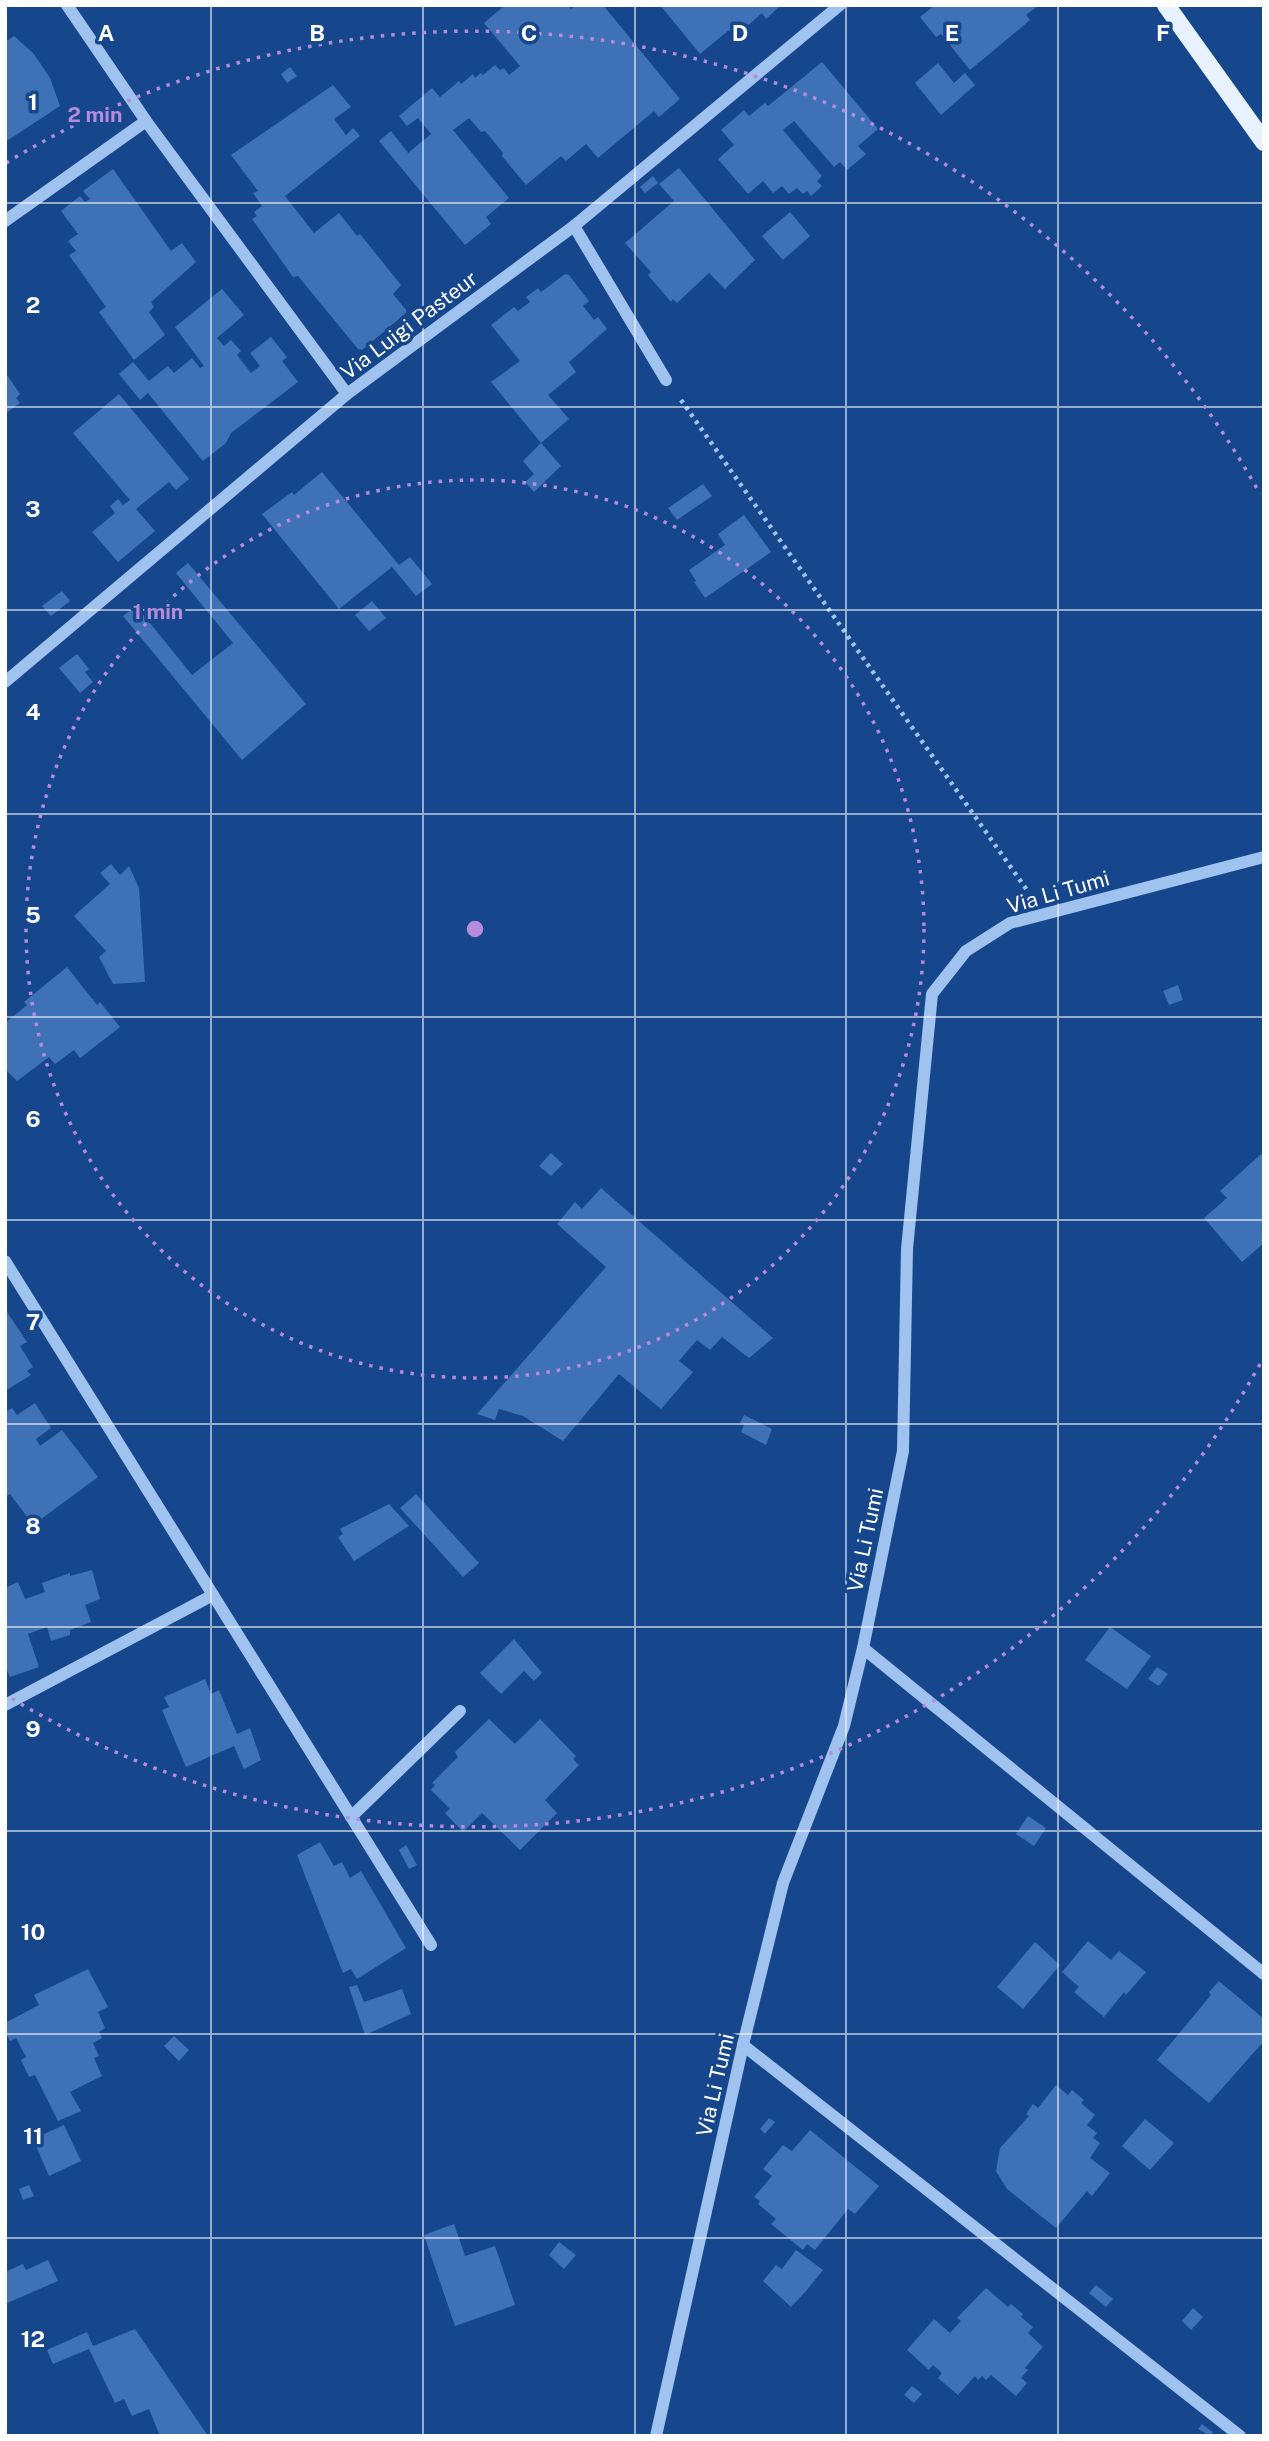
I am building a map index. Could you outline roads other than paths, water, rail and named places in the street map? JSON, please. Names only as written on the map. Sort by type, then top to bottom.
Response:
[{"type":"main road","points":[[1166,5],[1264,142]]},
{"type":"street","points":[[67,5],[146,121],[347,394]]},
{"type":"street","name":"Via Luigi Pasteur","points":[[5,682],[347,394],[574,226],[840,5]]},
{"type":"street","points":[[5,221],[146,121]]},
{"type":"street","points":[[574,226],[666,380]]},
{"type":"street","name":"Via Li Tumi","points":[[656,2436],[743,2045],[783,1883],[844,1726],[863,1648],[903,1451],[907,1249],[932,994],[966,951],[1010,923],[1264,858]]},
{"type":"street","points":[[5,1261],[430,1945]]},
{"type":"street","points":[[5,1705],[213,1595]]},
{"type":"street","points":[[863,1648],[1264,1974]]},
{"type":"street","points":[[351,1817],[460,1711]]},
{"type":"street","points":[[743,2045],[1240,2436]]}]
